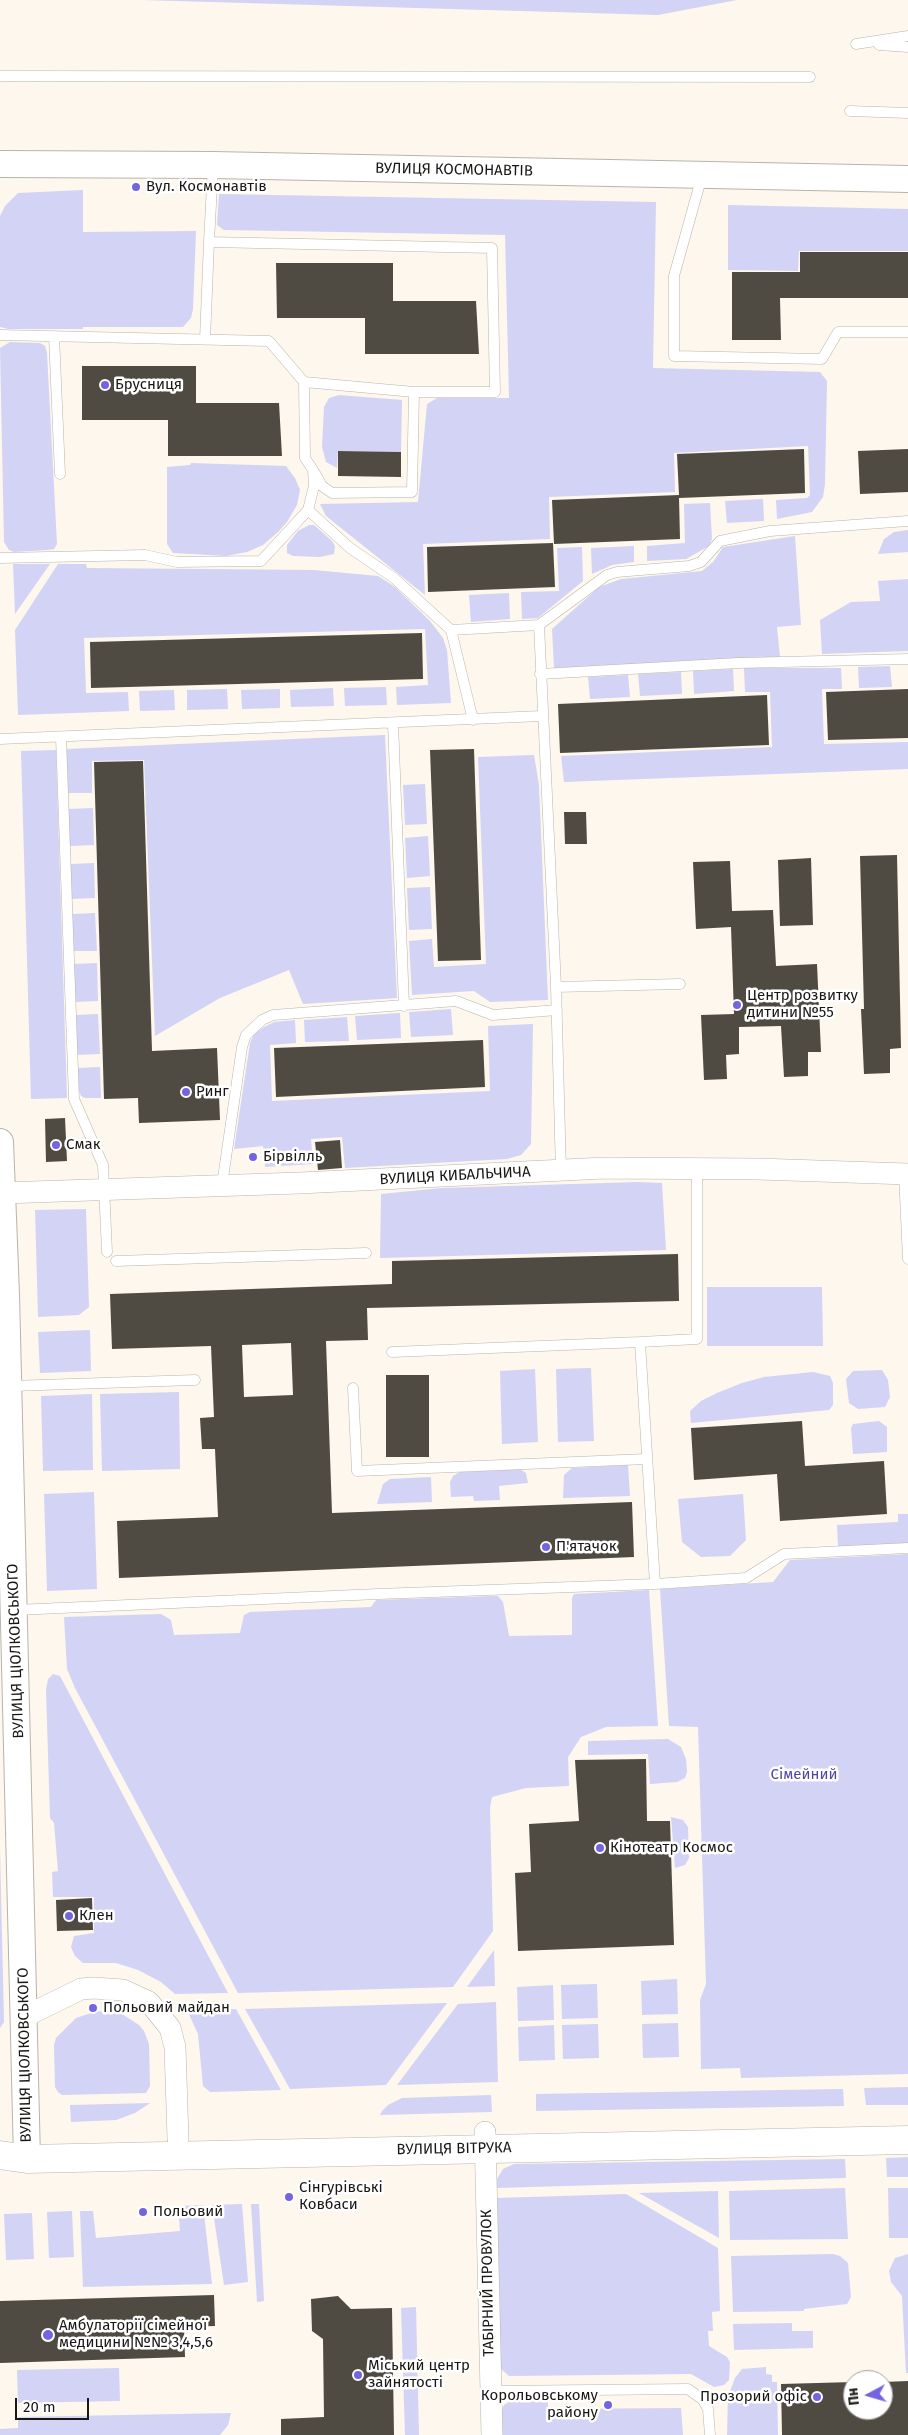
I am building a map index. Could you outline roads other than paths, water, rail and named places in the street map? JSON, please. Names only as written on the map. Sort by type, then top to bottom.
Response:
[{"type":"main road","name":"ВУЛИЦЯ ВІТРУКА","points":[[18,2146],[485,2140],[908,2124]]},
{"type":"main road","name":"ВУЛИЦЯ ВІТРУКА","points":[[0,2155],[18,2146],[178,2139],[908,2140]]},
{"type":"street","name":"ВУЛИЦЯ КОСМОНАВТІВ","points":[[0,164],[213,165],[908,179]]},
{"type":"street","name":"ВУЛИЦЯ ЦІОЛКОВСЬКОГО","points":[[0,1142],[2,1264],[9,1386],[15,1610],[8,1655],[24,2017],[18,2146]]},
{"type":"street","name":"ВУЛИЦЯ КИБАЛЬЧИЧА","points":[[2,1193],[605,1168],[906,1174]]},
{"type":"street","points":[[24,2017],[81,1989],[123,1990],[149,2002],[170,2028],[175,2047],[178,2139]]},
{"type":"street","name":"ТАБІРНИЙ ПРОВУЛОК","points":[[485,2140],[492,2435]]},
{"type":"lane","points":[[908,36],[856,44],[908,47]]},
{"type":"lane","points":[[0,76],[810,77]]},
{"type":"lane","points":[[850,111],[908,113]]},
{"type":"lane","points":[[205,339],[213,165]]},
{"type":"lane","points":[[702,175],[674,276],[674,356],[822,359],[838,332],[908,332]]},
{"type":"lane","points":[[209,242],[492,248],[495,392],[414,392],[304,382]]},
{"type":"lane","points":[[0,335],[269,341],[304,382],[305,458],[322,486],[332,494],[412,492],[414,392]]},
{"type":"lane","points":[[54,336],[60,474]]},
{"type":"lane","points":[[0,558],[145,555],[177,562],[261,561],[308,510],[314,486],[313,470]]},
{"type":"lane","points":[[308,510],[350,548],[394,578],[451,630],[473,720]]},
{"type":"lane","points":[[451,630],[539,626],[607,575],[625,571],[688,566],[701,562],[720,541],[770,531],[908,521]]},
{"type":"lane","points":[[539,626],[557,1010],[562,1171]]},
{"type":"lane","points":[[540,674],[729,664],[908,659]]},
{"type":"lane","points":[[0,739],[542,716]]},
{"type":"lane","points":[[394,723],[404,1006]]},
{"type":"lane","points":[[60,737],[74,1099],[104,1165],[107,1252]]},
{"type":"lane","points":[[556,987],[680,984]]},
{"type":"lane","points":[[222,1185],[242,1047],[246,1035],[254,1026],[273,1015],[456,1001],[493,1015],[557,1010]]},
{"type":"lane","points":[[392,1352],[697,1339],[697,1169]]},
{"type":"lane","points":[[906,1174],[908,1259]]},
{"type":"lane","points":[[116,1261],[366,1253]]},
{"type":"lane","points":[[640,1342],[655,1584]]},
{"type":"lane","points":[[9,1386],[194,1380]]},
{"type":"lane","points":[[353,1388],[356,1471],[647,1459]]},
{"type":"lane","points":[[15,1610],[368,1594],[655,1584],[746,1578],[784,1554],[908,1548]]},
{"type":"lane","points":[[490,2391],[688,2389],[703,2400],[708,2409],[710,2435]]},
{"type":"place","name":"Вул. Космонавтів","points":[[136,187]]},
{"type":"place","name":"Брусниця","points":[[105,385]]},
{"type":"place","name":"Центр розвитку дитини №55","points":[[737,1005]]},
{"type":"place","name":"Ринг","points":[[186,1092]]},
{"type":"place","name":"Смак","points":[[56,1145]]},
{"type":"place","name":"Бірвілль","points":[[253,1157]]},
{"type":"place","name":"П'ятачок","points":[[546,1547]]},
{"type":"place","name":"Кінотеатр Космос","points":[[600,1848]]},
{"type":"place","name":"Клен","points":[[69,1916]]},
{"type":"place","name":"Польовий майдан","points":[[93,2008]]},
{"type":"place","name":"Сінгурівські Ковбаси","points":[[289,2197]]},
{"type":"place","name":"Польовий","points":[[143,2212]]},
{"type":"place","name":"Амбулаторії сімейної медицини №№ 3,4,5,6","points":[[48,2335]]},
{"type":"place","name":"Міський центр зайнятості","points":[[358,2375]]},
{"type":"place","name":"Прозорий офіс","points":[[817,2397]]},
{"type":"place","name":"Корольовському району","points":[[608,2405]]},
{"type":"park label","name":"Сімейний","points":[[804,1775]]}]
